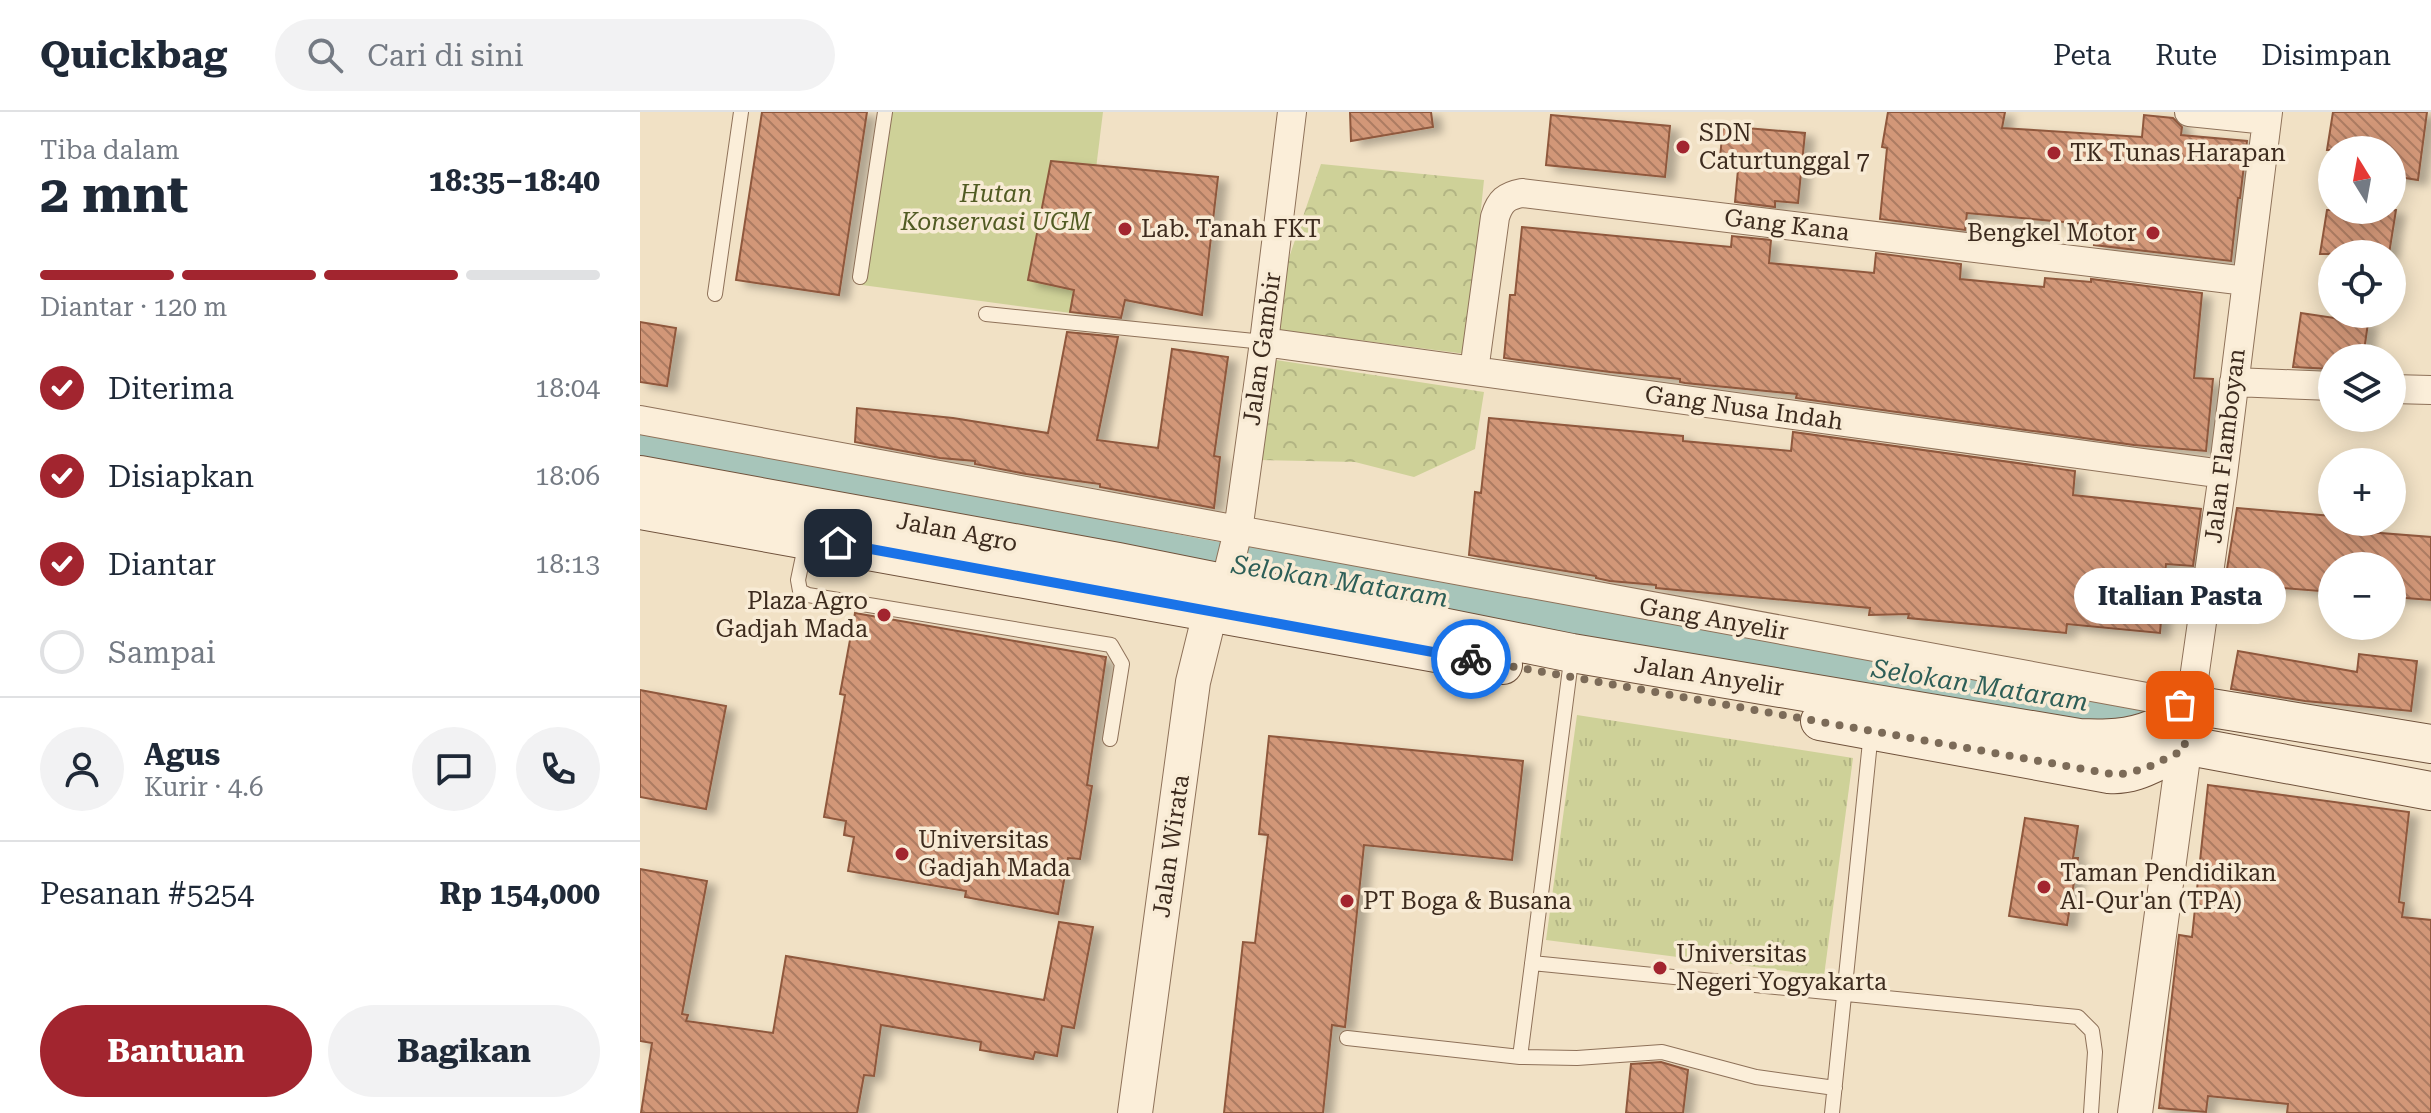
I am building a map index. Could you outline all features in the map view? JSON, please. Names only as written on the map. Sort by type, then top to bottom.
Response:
[{"type":"main road","name":"Jalan Agro","points":[[640,475],[828,507],[1221,589]]},
{"type":"main road","name":"Jalan Agro","points":[[640,510],[807,538],[1221,589]]},
{"type":"main road","name":"Jalan Anyelir","points":[[1221,589],[1570,665],[1873,717],[2117,775],[2144,769],[2184,750]]},
{"type":"main road","name":"Jalan Anyelir","points":[[1873,717],[2107,740],[2151,730],[2190,708]]},
{"type":"main road","points":[[2190,708],[2218,708],[2431,744]]},
{"type":"main road","points":[[2184,750],[2200,748],[2431,791]]},
{"type":"street","name":"Jalan Gambir","points":[[1221,589],[1237,535],[1292,112]]},
{"type":"street","points":[[2189,112],[2268,116]]},
{"type":"street","name":"Jalan Flamboyan","points":[[2135,1113],[2223,474],[2268,116]]},
{"type":"street","name":"Gang Kana","points":[[1474,371],[1495,217],[1499,204],[1509,195],[1522,193],[2246,281]]},
{"type":"street","name":"Gang Nusa Indah","points":[[1264,342],[2223,474]]},
{"type":"street","points":[[2234,382],[2318,385]]},
{"type":"street","points":[[2406,389],[2431,390]]},
{"type":"street","name":"Gang Anyelir","points":[[640,420],[1237,535],[2190,708]]},
{"type":"street","name":"Jalan Wirata","points":[[1135,1113],[1193,682],[1221,589]]},
{"type":"lane","points":[[715,294],[741,112]]},
{"type":"lane","points":[[860,277],[885,112]]},
{"type":"lane","points":[[986,314],[1264,342]]},
{"type":"lane","points":[[807,538],[798,580],[800,591],[808,595],[1111,645],[1122,664],[1110,739]]},
{"type":"lane","points":[[1520,1057],[1570,665]]},
{"type":"lane","points":[[1832,1113],[1873,717]]},
{"type":"lane","points":[[1532,963],[2078,1017],[2092,1031],[2095,1052],[2091,1113]]},
{"type":"lane","points":[[1347,1038],[1520,1057],[1577,1058],[1662,1052],[1756,1077],[1835,1088]]},
{"type":"green space","name":"Hutan Konservasi UGM","points":[[888,112],[1103,112],[1078,314],[862,285]]},
{"type":"green space","points":[[1321,164],[1484,180],[1466,354],[1265,328]]},
{"type":"green space","points":[[1276,360],[1484,392],[1475,449],[1414,477],[1355,462],[1258,460]]},
{"type":"green space","points":[[1577,715],[1853,758],[1824,976],[1546,940]]},
{"type":"building","points":[[762,112],[867,112],[839,295],[736,280]]},
{"type":"building","points":[[1350,112],[1431,112],[1433,127],[1351,141]]},
{"type":"building","points":[[1888,112],[2005,112],[2002,128],[2142,137],[2144,115],[2173,118],[2182,127],[2181,135],[2247,141],[2231,261],[2094,245],[2096,225],[1967,213],[1965,230],[1880,219],[1887,148],[1882,147]]},
{"type":"building","points":[[2333,112],[2427,112],[2418,180],[2406,178],[2406,136],[2329,136]]},
{"type":"building","points":[[1551,115],[1670,126],[1665,177],[1546,165]]},
{"type":"building","points":[[1723,126],[1805,133],[1798,203],[1775,201],[1775,207],[1735,202],[1739,159],[1720,158]]},
{"type":"building","name":"Lab. Tanah FKT","points":[[1051,161],[1218,177],[1202,315],[1125,300],[1121,318],[1070,312],[1074,290],[1028,280]]},
{"type":"building","points":[[2325,224],[2394,224],[2391,240],[2322,240]]},
{"type":"building","points":[[1522,227],[1731,247],[1732,236],[1771,240],[1769,263],[1874,273],[1876,253],[1961,264],[1960,279],[2044,287],[2045,278],[2091,282],[2091,279],[2202,293],[2194,378],[2213,379],[2206,451],[2134,445],[1796,398],[1797,394],[1685,383],[1680,379],[1504,358],[1510,295],[1515,295]]},
{"type":"building","points":[[2301,313],[2318,316],[2318,328],[2367,328],[2365,344],[2318,344],[2318,368],[2293,367]]},
{"type":"building","points":[[640,322],[676,328],[667,386],[640,382]]},
{"type":"building","points":[[1067,332],[1118,337],[1097,440],[1158,448],[1172,349],[1228,357],[1214,456],[1220,457],[1214,508],[1100,487],[1100,484],[975,464],[975,461],[940,458],[855,442],[857,408],[953,418],[1048,433]]},
{"type":"building","points":[[1489,418],[1683,436],[1683,441],[1791,451],[1793,432],[2075,471],[2073,495],[2201,509],[2193,566],[2166,564],[2160,633],[2067,624],[2066,633],[1908,618],[1909,614],[1869,615],[1870,608],[1656,588],[1656,585],[1610,581],[1469,555],[1475,492],[1481,493]]},
{"type":"building","points":[[2237,508],[2318,515],[2318,536],[2431,537],[2431,600],[2406,598],[2406,552],[2318,552],[2318,591],[2231,584],[2232,570],[2227,569]]},
{"type":"building","points":[[855,613],[1106,657],[1087,785],[1092,786],[1080,859],[1068,858],[1058,914],[965,897],[966,891],[848,871],[854,837],[844,835],[846,821],[824,817],[845,695],[840,694]]},
{"type":"building","points":[[2238,651],[2357,672],[2359,654],[2417,661],[2411,711],[2305,701],[2231,689]]},
{"type":"building","points":[[640,690],[726,706],[706,809],[640,797]]},
{"type":"building","name":"PT Boga & Busana","points":[[1269,736],[1523,761],[1512,860],[1364,845],[1345,1027],[1332,1025],[1323,1113],[1224,1113],[1243,942],[1255,943],[1268,835],[1259,834]]},
{"type":"building","points":[[2208,785],[2409,812],[2399,902],[2404,903],[2402,917],[2431,920],[2431,1113],[2287,1113],[2288,1104],[2208,1096],[2206,1112],[2159,1108],[2179,935],[2192,937]]},
{"type":"building","name":"Taman Pendidikan Al-Qur'an (TPA)","points":[[2025,818],[2078,826],[2073,858],[2078,858],[2067,925],[2009,916]]},
{"type":"building","points":[[640,869],[707,881],[682,1014],[688,1015],[686,1021],[773,1033],[786,956],[1044,1000],[1059,922],[1093,927],[1074,1028],[1062,1026],[1057,1056],[1035,1052],[1033,1059],[980,1050],[981,1042],[881,1025],[874,1076],[864,1075],[857,1113],[641,1113],[652,1043],[640,1041]]},
{"type":"building","points":[[1661,1062],[1688,1070],[1683,1113],[1626,1113],[1631,1064]]},
{"type":"waterway","name":"Selokan Mataram","points":[[640,449],[1195,557],[1819,663],[2138,711]]},
{"type":"way so far","points":[[1471,659],[2117,775],[2144,769],[2184,750],[2190,705],[2180,705]]},
{"type":"place","name":"SDN Caturtunggal 7","points":[[1683,147]]},
{"type":"place","name":"TK Tunas Harapan","points":[[2054,153]]},
{"type":"place","name":"Lab. Tanah FKT","points":[[1125,229]]},
{"type":"place","name":"Bengkel Motor","points":[[2153,233]]},
{"type":"place","name":"Plaza Agro Gadjah Mada","points":[[884,615]]},
{"type":"place","name":"Italian Pasta","points":[[2180,705]]},
{"type":"place","name":"Universitas Gadjah Mada","points":[[902,854]]},
{"type":"place","name":"Taman Pendidikan Al-Qur'an (TPA)","points":[[2044,887]]},
{"type":"place","name":"PT Boga & Busana","points":[[1347,901]]},
{"type":"place","name":"Universitas Negeri Yogyakarta","points":[[1660,968]]},
{"type":"route","points":[[838,543],[1471,659]]}]
